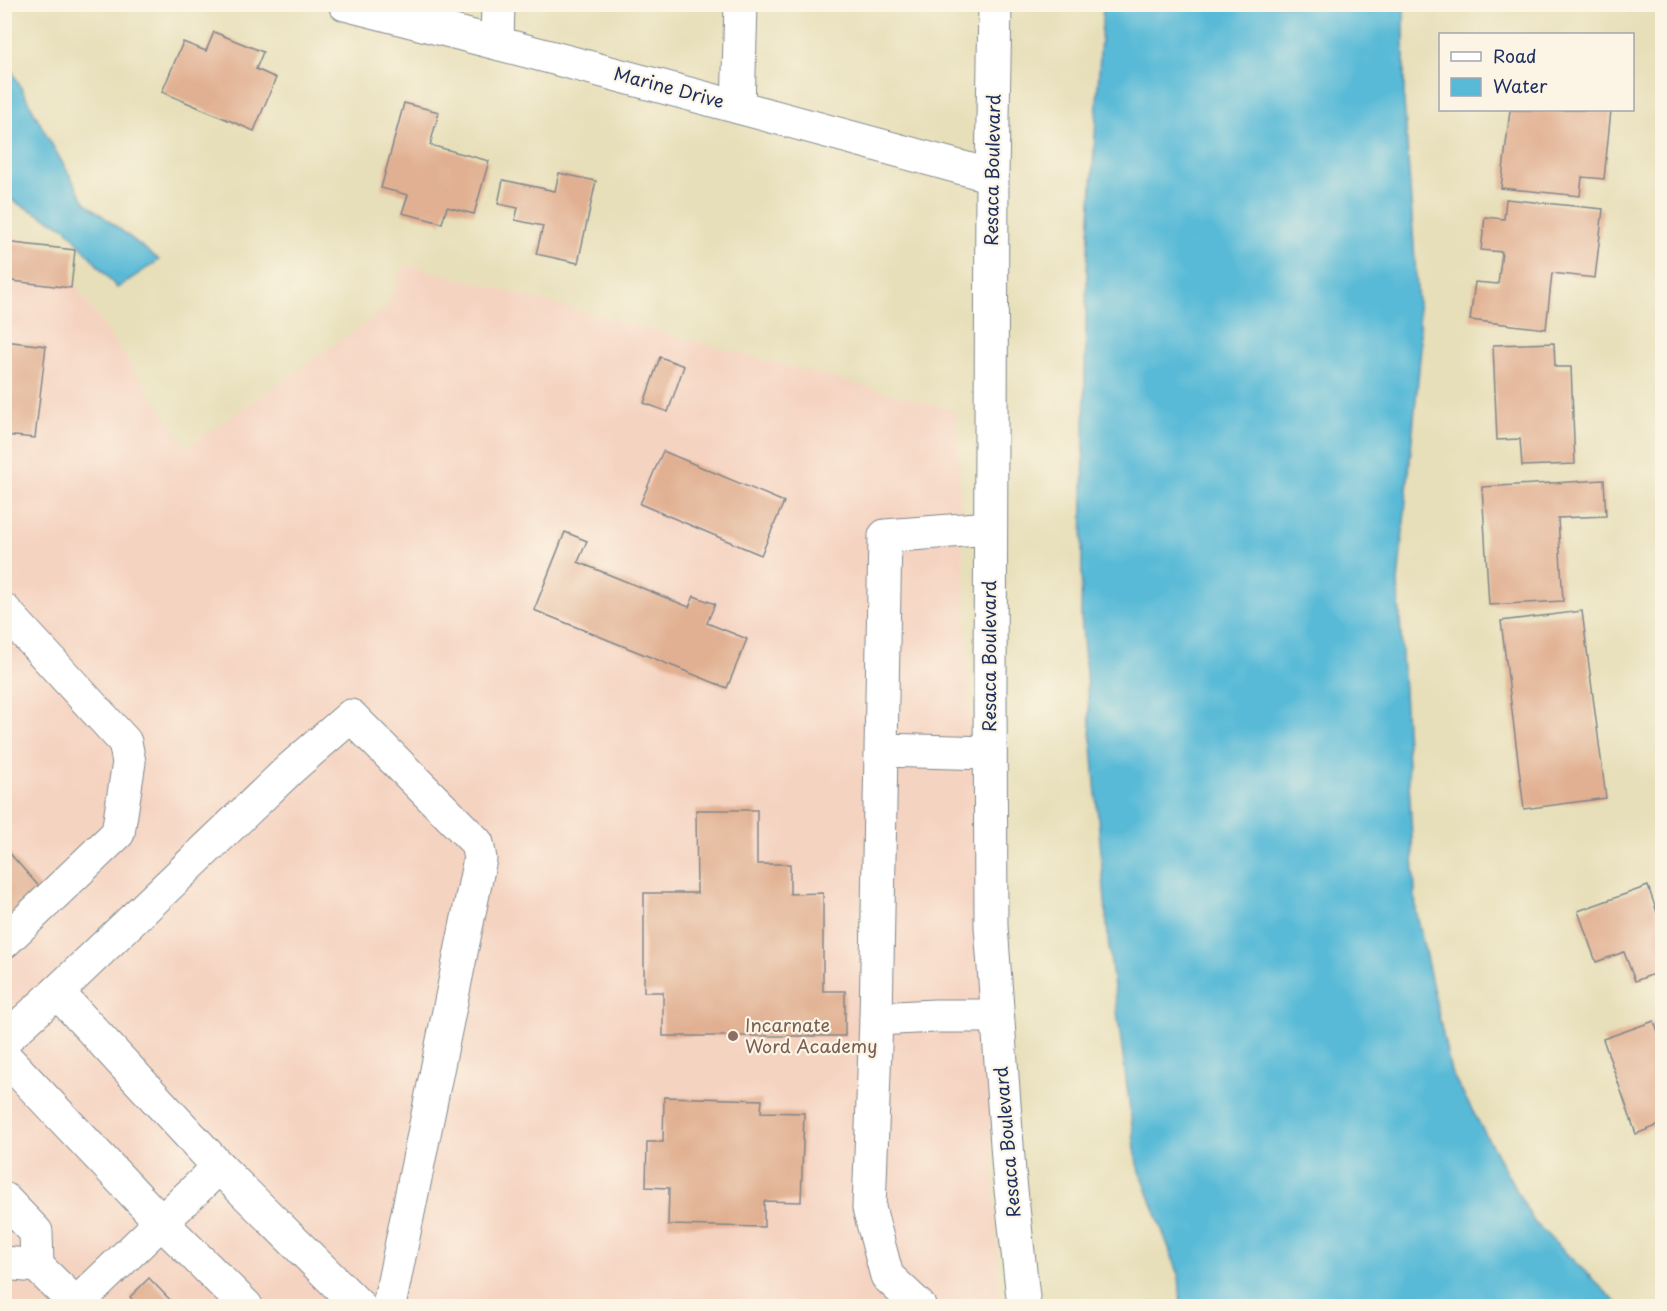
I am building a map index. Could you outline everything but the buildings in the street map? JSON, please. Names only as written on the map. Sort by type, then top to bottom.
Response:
[{"type":"street","name":"Marine Drive","points":[[345,4],[738,106],[992,176]]},
{"type":"street","points":[[497,43],[498,4]]},
{"type":"street","points":[[738,106],[741,4]]},
{"type":"street","name":"Resaca Boulevard","points":[[995,4],[990,528],[991,926],[1009,1172],[1024,1306]]},
{"type":"street","points":[[919,1306],[887,1276],[868,1208],[876,1019],[885,536],[990,528]]},
{"type":"street","points":[[4,610],[125,742],[129,762],[118,834],[4,942]]},
{"type":"street","points":[[4,1040],[291,768],[351,717],[477,843],[480,859],[389,1306]]},
{"type":"street","points":[[882,750],[990,753]]},
{"type":"street","points":[[57,992],[219,1167],[359,1306]]},
{"type":"street","points":[[876,1019],[997,1016]]},
{"type":"street","points":[[4,1056],[161,1222],[246,1306]]},
{"type":"street","points":[[4,1263],[37,1266],[89,1301],[161,1222],[219,1167]]},
{"type":"street","points":[[4,1199],[36,1232],[37,1266]]},
{"type":"shaded area","points":[[5,230],[58,259],[187,447],[386,309],[405,264],[956,411],[1000,1306],[5,1306]]},
{"type":"water","points":[[1103,5],[1404,5],[1404,101],[1421,348],[1398,582],[1416,910],[1451,1072],[1534,1222],[1620,1306],[1181,1306],[1179,1275],[1137,1163],[1109,949],[1081,615],[1087,268]]},
{"type":"water","points":[[4,56],[85,202],[159,260],[117,288],[66,228],[5,197]]},
{"type":"place","name":"Incarnate Word Academy","points":[[733,1036]]}]
